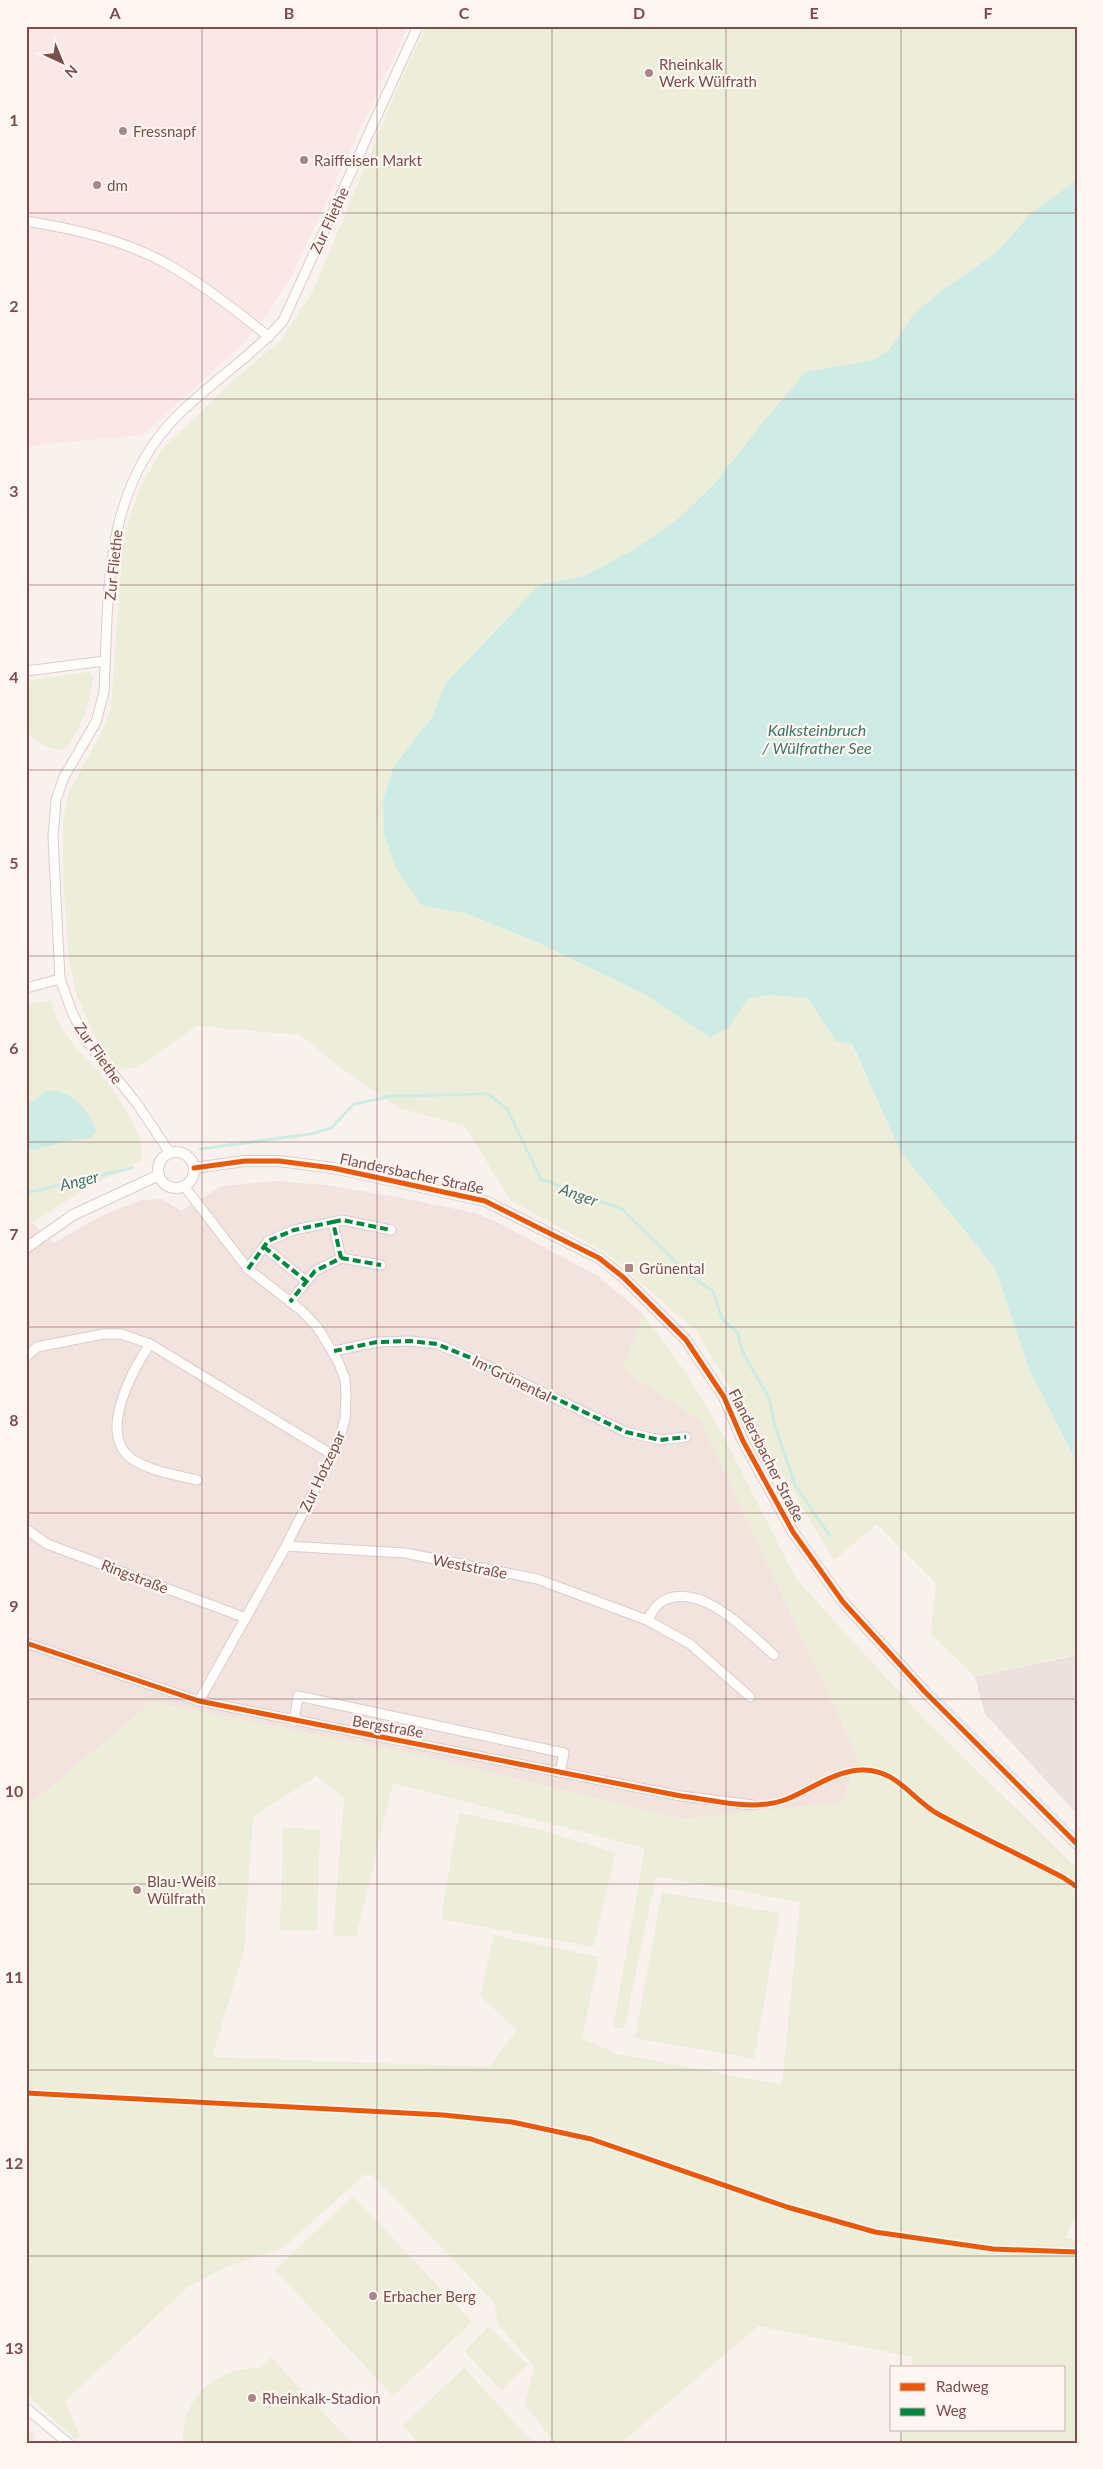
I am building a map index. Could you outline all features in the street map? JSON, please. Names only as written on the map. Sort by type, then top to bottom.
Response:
[{"type":"street","name":"Zur Fliethe","points":[[170,1153],[138,1105],[86,1040],[72,1012],[60,979],[54,817],[64,777],[96,722],[104,692],[113,545],[124,502],[132,482],[151,447],[176,417],[269,337],[283,321],[418,26]]},
{"type":"street","points":[[26,222],[108,239],[168,264],[215,296],[269,337]]},
{"type":"street","points":[[26,671],[105,661]]},
{"type":"street","points":[[26,988],[60,979]]},
{"type":"street","points":[[170,1153],[185,1154],[191,1160],[194,1168],[191,1180],[184,1186],[168,1187],[159,1175],[159,1164],[170,1153]]},
{"type":"street","name":"Flandersbacher Straße","points":[[194,1168],[245,1161],[279,1161],[333,1168],[485,1201],[599,1258],[649,1300],[686,1340],[724,1397],[743,1441],[793,1532],[842,1602],[925,1692],[1077,1844]]},
{"type":"street","points":[[26,1248],[72,1215],[118,1192],[159,1175]]},
{"type":"street","name":"Zur Hotzepar","points":[[184,1186],[248,1269],[290,1302],[318,1328],[334,1352],[345,1380],[346,1408],[339,1441],[286,1546],[200,1701]]},
{"type":"street","points":[[248,1269],[268,1242],[294,1230],[342,1220],[391,1230]]},
{"type":"street","points":[[333,1222],[341,1258]]},
{"type":"street","points":[[264,1247],[306,1281]]},
{"type":"street","points":[[290,1302],[315,1271],[341,1258],[381,1265]]},
{"type":"street","points":[[26,1358],[37,1348],[103,1334],[121,1334],[150,1344],[331,1454]]},
{"type":"street","name":"Im Grünental","points":[[334,1352],[377,1342],[410,1341],[437,1344],[471,1358],[626,1432],[660,1440],[686,1437]]},
{"type":"street","points":[[150,1344],[138,1362],[124,1394],[116,1421],[120,1445],[132,1458],[159,1471],[198,1480]]},
{"type":"street","name":"Ringstraße","points":[[26,1529],[47,1544],[246,1618]]},
{"type":"street","name":"Weststraße","points":[[286,1546],[405,1553],[537,1579],[646,1620],[690,1644],[750,1697]]},
{"type":"street","points":[[646,1620],[660,1602],[678,1595],[698,1598],[724,1613],[774,1655]]},
{"type":"street","name":"Bergstraße","points":[[26,1642],[200,1701],[294,1722],[681,1796],[753,1805]]},
{"type":"street","name":"Bergstraße","points":[[294,1722],[298,1696],[564,1753],[560,1772]]},
{"type":"street","points":[[26,2408],[68,2443]]},
{"type":"shaded area","points":[[26,26],[408,26],[293,273],[267,315],[243,343],[143,435],[26,446]]},
{"type":"shaded area","points":[[277,1181],[325,1185],[475,1213],[495,1221],[598,1276],[643,1314],[623,1369],[700,1420],[858,1757],[842,1803],[682,1819],[405,1752],[152,1702],[26,1808],[26,1217],[54,1243],[101,1216],[141,1200],[162,1199],[181,1211],[222,1186]]},
{"type":"shaded area","points":[[1077,1655],[1077,1814],[985,1714],[975,1677]]},
{"type":"green space","points":[[426,26],[1077,26],[1077,180],[1031,213],[997,252],[941,291],[913,315],[889,350],[874,360],[805,372],[716,482],[680,517],[640,546],[584,576],[540,584],[445,684],[432,717],[394,766],[383,800],[384,834],[396,869],[421,905],[468,914],[533,941],[646,995],[677,1014],[728,1028],[748,999],[766,995],[806,998],[836,1041],[851,1044],[900,1151],[995,1268],[1029,1369],[1077,1463],[1077,1654],[975,1677],[931,1634],[936,1583],[877,1524],[834,1560],[696,1331],[608,1254],[510,1200],[465,1126],[399,1108],[338,1066],[301,1035],[197,1026],[136,1068],[117,1069],[92,1031],[77,995],[69,961],[63,877],[63,820],[69,792],[101,734],[111,708],[122,554],[127,526],[140,488],[161,450],[234,380],[282,339],[314,289],[398,87]]},
{"type":"green space","points":[[88,672],[93,676],[90,697],[77,731],[67,748],[55,749],[39,742],[26,730],[26,681]]},
{"type":"green space","points":[[51,1001],[62,1029],[77,1049],[105,1079],[124,1107],[136,1130],[142,1152],[141,1161],[88,1187],[32,1223],[26,1217],[26,1004]]},
{"type":"green space","points":[[643,1314],[689,1377],[723,1435],[796,1579],[925,1720],[1077,1868],[1077,2215],[1065,2238],[1077,2239],[1077,2443],[900,2443],[902,2432],[1066,2432],[1066,2366],[911,2366],[912,2357],[758,2326],[621,2443],[555,2443],[524,2404],[535,2367],[498,2325],[494,2302],[372,2175],[364,2175],[283,2248],[229,2266],[188,2287],[65,2401],[80,2435],[76,2440],[26,2394],[26,1808],[152,1702],[405,1752],[682,1819],[843,1802],[858,1757],[700,1420],[623,1369]],"holes":[[[317,1776],[344,1798],[333,1935],[356,1937],[393,1783],[645,1848],[613,2027],[624,2029],[656,1876],[800,1902],[782,2085],[617,2054],[582,2038],[599,1957],[494,1935],[480,1996],[517,2030],[489,2067],[212,2057],[244,1951],[253,1816]]]},
{"type":"green space","points":[[459,1813],[538,1829],[616,1853],[593,1947],[441,1919]]},
{"type":"green space","points":[[283,1828],[320,1829],[317,1931],[280,1930]]},
{"type":"green space","points":[[662,1892],[780,1913],[754,2059],[635,2038]]},
{"type":"green space","name":"Erbacher Berg","points":[[353,2196],[472,2322],[393,2396],[275,2270]]},
{"type":"green space","points":[[489,2326],[528,2365],[502,2390],[464,2351]]},
{"type":"green space","name":"Rheinkalk-Stadion","points":[[271,2357],[352,2443],[183,2443],[184,2427],[188,2412],[204,2388],[216,2379],[229,2373],[243,2369],[259,2368]]},
{"type":"green space","points":[[464,2368],[534,2443],[419,2443],[403,2425]]},
{"type":"green space","points":[[26,2427],[35,2434],[32,2443],[26,2443]]},
{"type":"water","name":"Kalksteinbruch / Wülfrather See","points":[[1077,180],[1077,1463],[1029,1369],[995,1268],[900,1151],[852,1044],[836,1041],[807,998],[766,995],[748,999],[728,1028],[709,1037],[646,995],[534,941],[468,914],[421,905],[396,869],[384,834],[383,800],[394,766],[432,717],[445,684],[540,584],[584,576],[640,546],[680,517],[716,482],[805,372],[874,360],[889,350],[913,315],[941,291],[997,252],[1031,213]]},
{"type":"water","points":[[58,1091],[73,1098],[88,1113],[96,1132],[90,1138],[26,1151],[26,1101],[36,1100],[44,1092]]},
{"type":"waterway","name":"Anger","points":[[200,1149],[310,1134],[331,1128],[354,1104],[392,1096],[488,1094],[507,1109],[541,1179],[622,1209],[689,1275],[713,1291],[722,1319],[738,1333],[742,1351],[770,1400],[774,1423],[795,1485],[830,1536]]},
{"type":"waterway","name":"Anger","points":[[26,1193],[132,1168]]},
{"type":"marked path","points":[[333,1222],[342,1220],[391,1230]]},
{"type":"marked path","points":[[248,1269],[268,1241],[294,1230],[333,1222],[341,1258],[315,1271],[290,1302]]},
{"type":"marked path","points":[[264,1247],[306,1281]]},
{"type":"marked path","points":[[341,1258],[381,1265]]},
{"type":"marked path","points":[[334,1351],[377,1342],[410,1341],[437,1344],[471,1358],[626,1432],[660,1440],[686,1437]]},
{"type":"cycle path","points":[[194,1168],[245,1161],[279,1161],[333,1168],[485,1201],[599,1258],[623,1277],[686,1340],[724,1397],[743,1441],[793,1532],[843,1602],[925,1692],[1077,1844]]},
{"type":"cycle path","points":[[26,1643],[199,1701],[681,1796],[734,1804],[762,1805],[787,1799],[822,1781],[841,1774],[861,1770],[873,1771],[893,1779],[938,1814],[1064,1878],[1077,1887]]},
{"type":"cycle path","points":[[26,2093],[443,2115],[512,2122],[591,2139],[787,2207],[875,2232],[993,2249],[1077,2252]]},
{"type":"place","name":"Rheinkalk Werk Wülfrath","points":[[649,73]]},
{"type":"place","name":"Fressnapf","points":[[123,131]]},
{"type":"place","name":"Raiffeisen Markt","points":[[304,160]]},
{"type":"place","name":"dm","points":[[97,185]]},
{"type":"place","name":"Grünental","points":[[629,1268]]},
{"type":"place","name":"Blau-Weiß Wülfrath","points":[[137,1890]]},
{"type":"place","name":"Erbacher Berg","points":[[373,2296]]},
{"type":"place","name":"Rheinkalk-Stadion","points":[[252,2398]]}]
